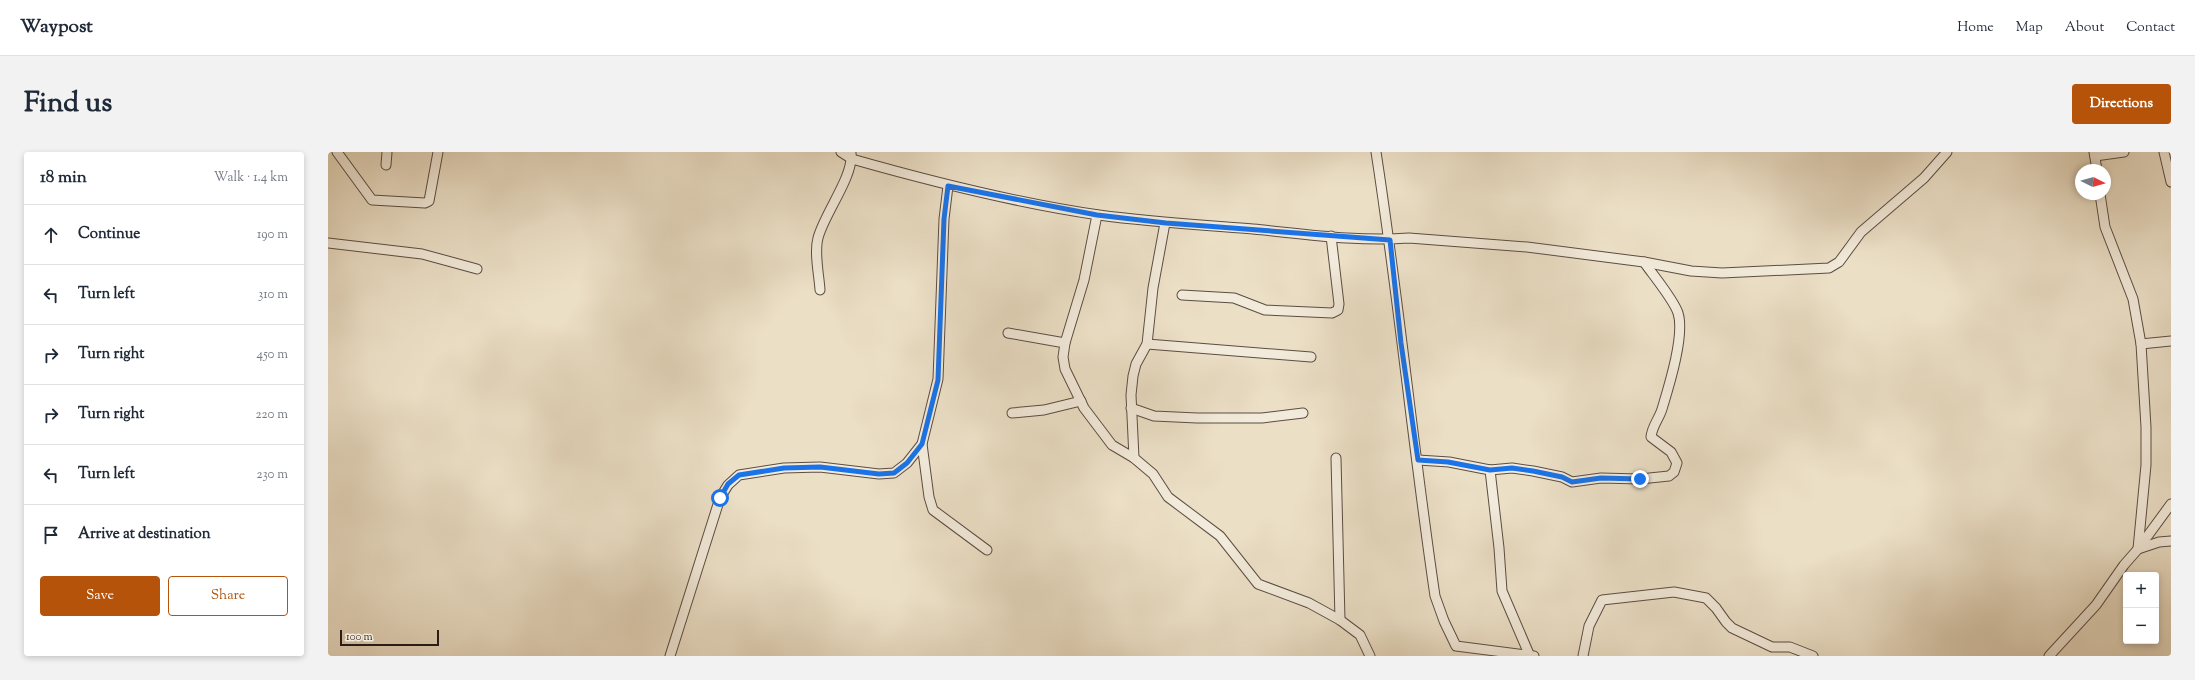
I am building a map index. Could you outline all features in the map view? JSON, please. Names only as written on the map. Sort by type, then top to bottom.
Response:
[{"type":"street","points":[[337,152],[372,200],[424,203],[429,201],[438,152]]},
{"type":"street","points":[[386,165],[387,152]]},
{"type":"street","points":[[832,152],[847,155],[948,186],[1097,215],[1166,223],[1331,236],[1390,240],[1409,238],[1505,245],[1644,262],[1691,271],[1722,273],[1828,268],[1839,262],[1862,232],[1913,189],[1947,152]]},
{"type":"street","points":[[1376,152],[1390,240],[1401,343],[1418,460],[1435,596],[1444,621],[1456,646],[1457,656]]},
{"type":"street","points":[[2096,164],[2095,154],[2124,152]]},
{"type":"street","points":[[2164,152],[2171,182]]},
{"type":"street","points":[[820,290],[818,238],[845,179],[847,155]]},
{"type":"street","points":[[948,186],[944,219],[938,380],[922,444],[929,497],[933,510],[986,550]]},
{"type":"street","points":[[2101,200],[2104,227],[2133,299],[2141,344],[2146,427],[2146,466],[2138,549]]},
{"type":"street","points":[[1097,215],[1084,280],[1065,343],[1063,358],[1065,369],[1081,401],[1096,426],[1112,444],[1134,458],[1153,474],[1168,497],[1220,536],[1258,584],[1298,598],[1340,620],[1360,635],[1370,656]]},
{"type":"street","points":[[1134,458],[1131,395],[1136,364],[1147,344],[1153,288],[1166,223]]},
{"type":"street","points":[[1182,295],[1234,298],[1265,310],[1332,313],[1338,310],[1339,304],[1331,236]]},
{"type":"street","points":[[328,243],[422,254],[477,269]]},
{"type":"street","points":[[1418,460],[1448,462],[1490,470],[1512,468],[1533,471],[1562,477],[1572,482],[1601,478],[1640,479],[1668,476],[1674,472],[1677,463],[1671,452],[1651,436],[1652,428],[1662,410],[1669,384],[1679,342],[1680,323],[1678,312],[1644,262]]},
{"type":"street","points":[[1008,333],[1065,343]]},
{"type":"street","points":[[2141,344],[2171,341]]},
{"type":"street","points":[[1147,344],[1311,357]]},
{"type":"street","points":[[1012,413],[1044,410],[1081,401]]},
{"type":"street","points":[[1131,408],[1154,416],[1191,418],[1262,418],[1303,413]]},
{"type":"street","points":[[670,656],[720,498],[728,484],[739,475],[784,468],[820,467],[879,474],[894,473],[907,463],[922,444]]},
{"type":"street","points":[[1336,458],[1340,620]]},
{"type":"street","points":[[1456,646],[1495,653],[1532,655],[1502,591],[1499,548],[1490,470]]},
{"type":"street","points":[[2049,656],[2096,605],[2124,565],[2138,549],[2171,504]]},
{"type":"street","points":[[2138,549],[2159,542],[2171,541]]},
{"type":"street","points":[[1583,656],[1589,626],[1602,600],[1674,592],[1706,598],[1732,628],[1772,647],[1790,647],[1813,656]]},
{"type":"route","points":[[720,498],[728,484],[739,475],[784,468],[820,467],[879,474],[894,473],[907,463],[922,444],[938,380],[944,219],[948,186],[1097,215],[1166,223],[1390,240],[1401,343],[1418,460],[1448,462],[1483,467],[1490,470],[1512,468],[1562,477],[1572,482],[1601,478],[1640,479]]}]
